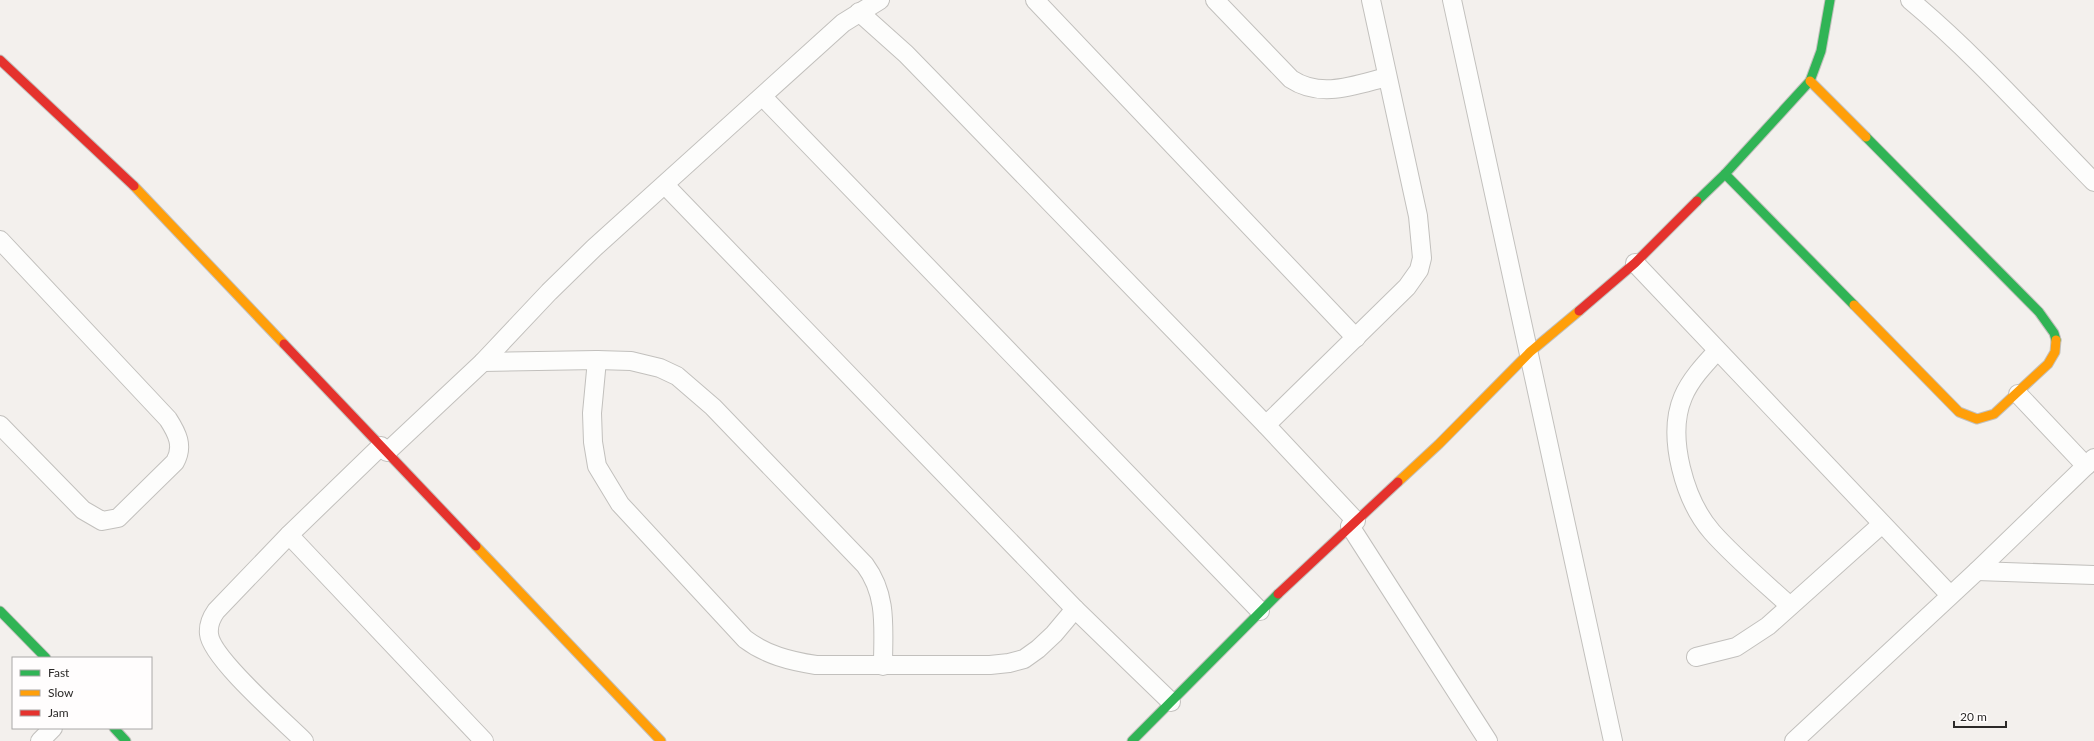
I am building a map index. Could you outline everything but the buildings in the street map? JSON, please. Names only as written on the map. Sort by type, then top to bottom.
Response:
[{"type":"street","points":[[1035,0],[1356,338]]},
{"type":"street","points":[[1215,0],[1291,79],[1299,84],[1321,90],[1335,90],[1387,77]]},
{"type":"street","points":[[1266,425],[1407,287],[1419,270],[1422,258],[1418,216],[1371,0]]},
{"type":"street","points":[[1452,0],[1530,352],[1613,741]]},
{"type":"street","points":[[1132,741],[1260,611],[1439,444],[1530,352],[1635,263],[1725,174],[1810,81],[1818,64],[1823,45],[1830,0]]},
{"type":"street","points":[[1910,0],[1970,56],[2094,182]]},
{"type":"street","points":[[304,741],[234,672],[218,653],[208,634],[210,621],[216,611],[289,535],[483,362],[549,292],[594,248],[665,186],[843,23],[870,4],[906,54],[1266,425],[1353,524],[1488,741]]},
{"type":"street","points":[[1,62],[136,188],[661,741]]},
{"type":"street","points":[[1725,174],[1959,412],[1977,419],[1985,418],[2003,407],[2048,364],[2055,352],[2057,343],[2054,333],[2039,312],[1810,81]]},
{"type":"street","points":[[763,97],[1260,611]]},
{"type":"street","points":[[665,186],[1075,609],[1171,702]]},
{"type":"street","points":[[0,240],[168,419],[176,432],[179,454],[175,462],[118,518],[102,521],[84,510],[0,425]]},
{"type":"street","points":[[1635,263],[1950,595]]},
{"type":"street","points":[[1717,351],[1696,374],[1686,391],[1676,417],[1682,470],[1688,492],[1712,532],[1790,606]]},
{"type":"street","points":[[483,362],[597,360],[631,361],[660,368],[690,385],[873,576],[880,593],[884,666]]},
{"type":"street","points":[[597,360],[592,413],[593,442],[597,466],[620,504],[745,639],[758,649],[796,662],[816,665],[990,665],[1024,659],[1054,634],[1075,609]]},
{"type":"street","points":[[1794,741],[1977,571],[2090,462],[2018,394]]},
{"type":"street","points":[[1696,657],[1736,647],[1768,626],[1882,524]]},
{"type":"street","points":[[289,535],[484,741]]},
{"type":"street","points":[[1977,571],[2094,575]]},
{"type":"street","points":[[0,611],[45,657]]},
{"type":"street","points":[[40,741],[53,729]]},
{"type":"street","points":[[115,729],[126,741]]},
{"type":"traffic: fast","points":[[1697,201],[1725,174],[1810,81],[1821,51],[1830,0]]},
{"type":"traffic: fast","points":[[1866,137],[2039,312],[2054,333],[2056,340]]},
{"type":"traffic: fast","points":[[1725,174],[1854,305]]},
{"type":"traffic: fast","points":[[1132,741],[1278,594]]},
{"type":"traffic: fast","points":[[0,611],[45,657]]},
{"type":"traffic: fast","points":[[115,729],[126,741]]},
{"type":"traffic: slow","points":[[1810,81],[1866,137]]},
{"type":"traffic: slow","points":[[134,186],[284,344]]},
{"type":"traffic: slow","points":[[1854,305],[1959,412],[1977,419],[1994,414],[2048,364],[2055,352],[2056,340]]},
{"type":"traffic: slow","points":[[1398,482],[1439,444],[1530,352],[1579,311]]},
{"type":"traffic: slow","points":[[476,546],[661,741]]},
{"type":"traffic: jam","points":[[0,60],[134,186]]},
{"type":"traffic: jam","points":[[1579,311],[1635,263],[1697,201]]},
{"type":"traffic: jam","points":[[284,344],[476,546]]},
{"type":"traffic: jam","points":[[1278,594],[1398,482]]}]
